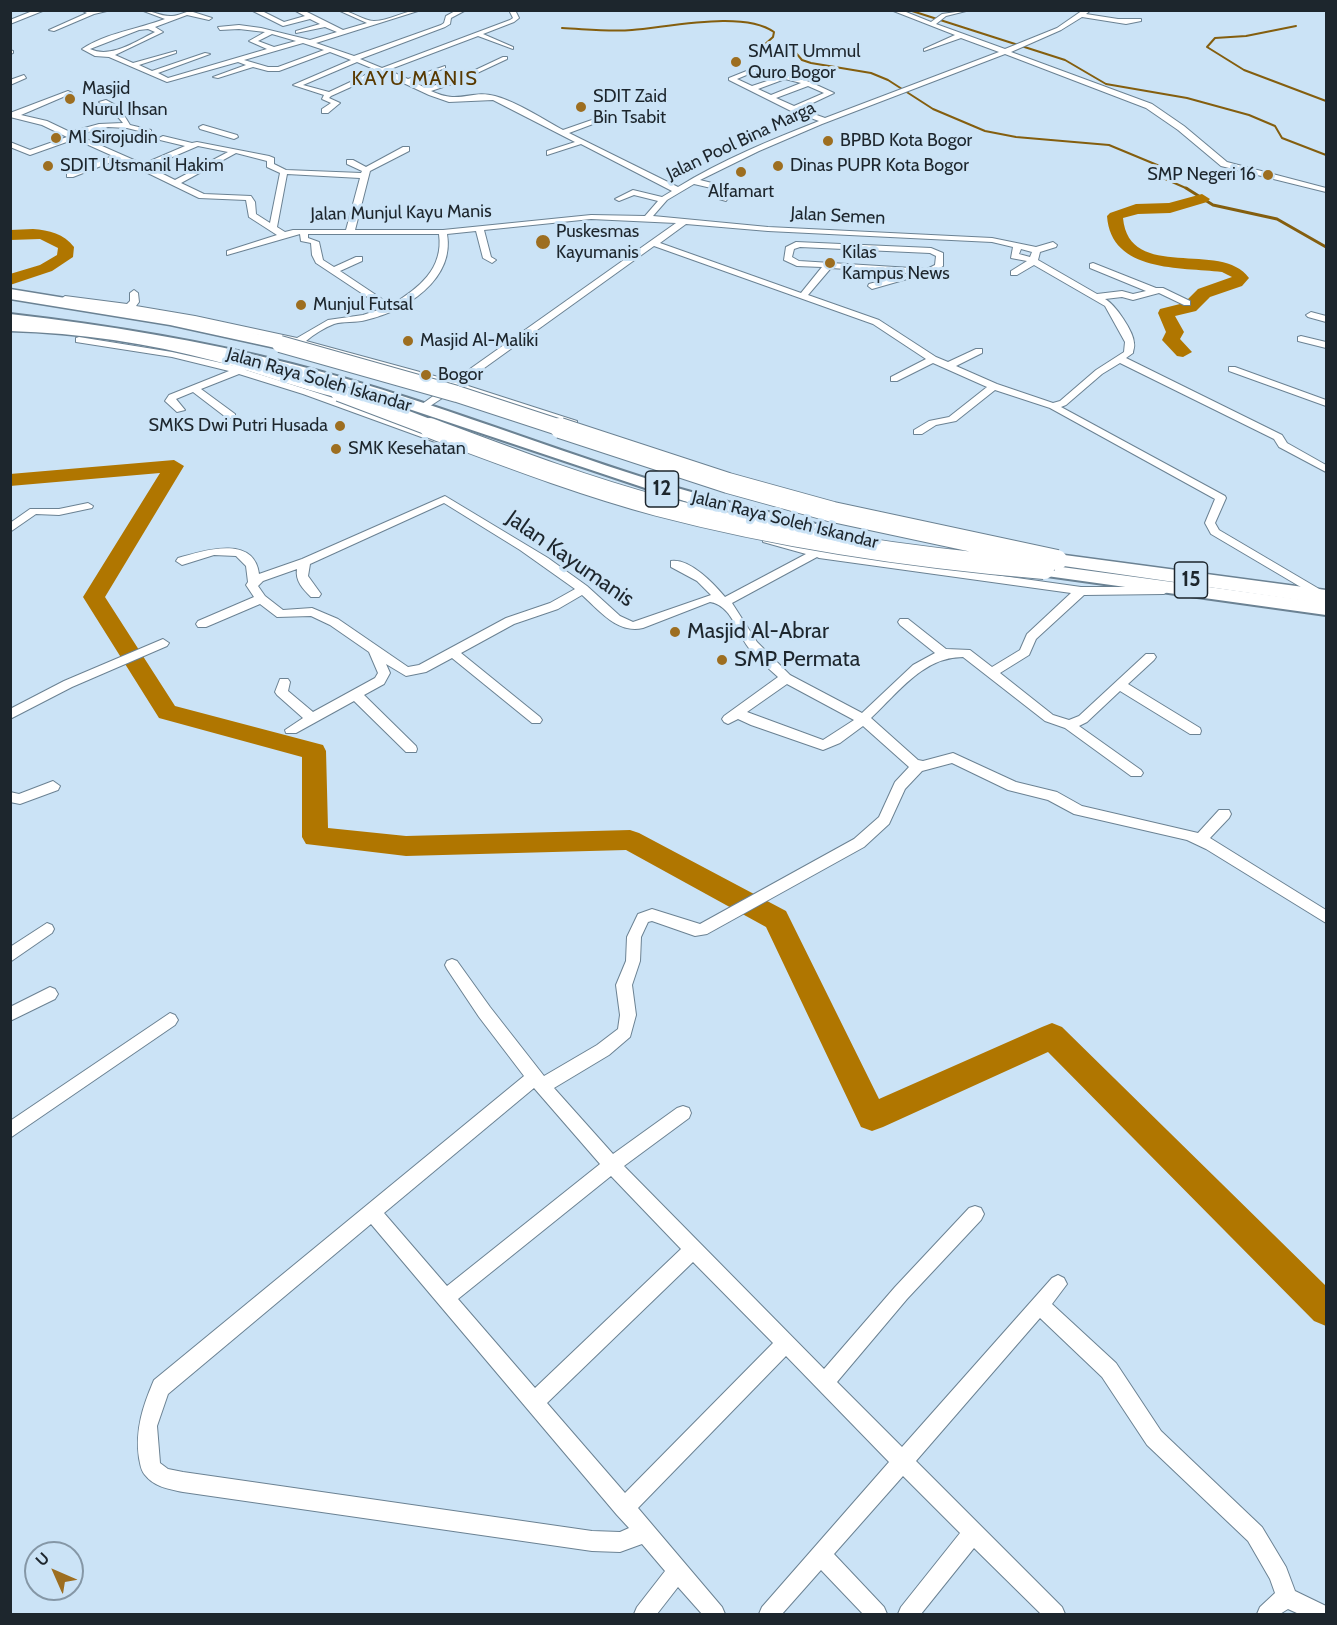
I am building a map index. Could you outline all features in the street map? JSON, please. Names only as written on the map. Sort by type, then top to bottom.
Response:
[{"type":"highway","points":[[11,314],[39,297],[280,344],[457,393],[759,492],[1058,565]]},
{"type":"highway","points":[[11,314],[36,336],[79,340]]},
{"type":"highway","points":[[11,314],[110,336],[183,349],[265,369],[339,393],[546,472],[659,506],[799,537],[946,561],[1002,567],[1058,565]]},
{"type":"highway","name":"Jalan Raya Soleh Iskandar","points":[[11,314],[162,340],[271,362],[427,404],[751,500],[942,548],[1175,589],[1325,599]]},
{"type":"highway","name":"Jalan Raya Soleh Iskandar","points":[[427,404],[671,491],[830,534],[1013,554],[1325,599]]},
{"type":"highway","name":"15","points":[[1058,565],[1325,599]]},
{"type":"street","points":[[20,10],[32,14]]},
{"type":"street","points":[[10,22],[42,10]]},
{"type":"street","points":[[84,10],[93,13]]},
{"type":"street","points":[[52,30],[93,13],[108,10]]},
{"type":"street","points":[[144,10],[172,19]]},
{"type":"street","points":[[254,10],[283,24],[322,12]]},
{"type":"street","points":[[297,10],[343,33]]},
{"type":"street","points":[[341,10],[374,24]]},
{"type":"street","points":[[388,10],[399,16]]},
{"type":"street","points":[[110,55],[167,80],[174,80],[418,10]]},
{"type":"street","points":[[288,91],[296,84],[445,25],[448,17],[463,10]]},
{"type":"street","points":[[325,111],[336,103],[324,98],[330,94],[382,70],[515,20],[512,10]]},
{"type":"street","points":[[894,10],[938,18],[962,35],[1009,50],[1149,106],[1181,128],[1213,157],[1230,166],[1326,190]]},
{"type":"street","points":[[938,18],[967,10]]},
{"type":"street","points":[[149,27],[160,32],[110,55],[97,55],[85,50],[138,28],[149,27],[191,12],[209,18]]},
{"type":"street","points":[[1085,12],[1127,23],[1139,20]]},
{"type":"street","name":"Jalan Pool Bina Marga","points":[[647,218],[661,199],[675,189],[821,121],[1025,44],[1031,39],[1059,29],[1085,12]]},
{"type":"street","points":[[220,28],[238,25],[305,42],[382,70],[450,100],[484,96],[495,98],[675,189]]},
{"type":"street","points":[[298,32],[324,25]]},
{"type":"street","points":[[269,33],[250,43],[274,52]]},
{"type":"street","points":[[478,34],[511,48]]},
{"type":"street","points":[[926,50],[962,35]]},
{"type":"street","points":[[133,45],[142,49]]},
{"type":"street","points":[[220,54],[273,70],[302,62],[329,50]]},
{"type":"street","points":[[151,52],[160,56]]},
{"type":"street","points":[[133,65],[174,52]]},
{"type":"street","points":[[152,73],[207,54]]},
{"type":"street","points":[[291,58],[311,65]]},
{"type":"street","points":[[426,90],[456,81],[505,58]]},
{"type":"street","points":[[216,77],[254,65]]},
{"type":"street","points":[[408,81],[443,67]]},
{"type":"street","points":[[754,70],[731,79],[821,121]]},
{"type":"street","points":[[10,83],[24,77]]},
{"type":"street","points":[[751,89],[785,77],[808,83],[830,93],[798,111]]},
{"type":"street","points":[[770,98],[808,83]]},
{"type":"street","points":[[296,84],[330,94]]},
{"type":"street","points":[[12,116],[68,93]]},
{"type":"street","points":[[103,102],[116,110],[127,124]]},
{"type":"street","points":[[12,116],[44,123],[207,197],[248,198],[251,202],[252,215],[282,234]]},
{"type":"street","points":[[564,132],[606,116]]},
{"type":"street","points":[[10,144],[30,153],[109,123],[127,124],[148,132]]},
{"type":"street","points":[[203,127],[234,137]]},
{"type":"street","points":[[143,167],[220,133]]},
{"type":"street","points":[[163,138],[269,156],[272,160],[270,165],[284,172],[365,172],[406,149]]},
{"type":"street","points":[[549,153],[581,142]]},
{"type":"street","points":[[176,182],[235,152]]},
{"type":"street","points":[[70,175],[118,157]]},
{"type":"street","points":[[350,162],[365,172]]},
{"type":"street","points":[[273,227],[284,172]]},
{"type":"street","points":[[351,231],[365,172]]},
{"type":"street","points":[[693,181],[729,190],[723,199]]},
{"type":"street","points":[[619,199],[633,192],[661,199]]},
{"type":"street","name":"Jalan Munjul Kayu Manis","points":[[230,253],[282,234],[304,232],[443,232],[591,217],[647,218]]},
{"type":"street","points":[[647,218],[682,222]]},
{"type":"street","points":[[427,404],[682,222]]},
{"type":"street","name":"Jalan Semen","points":[[682,222],[768,229],[992,240],[1036,250]]},
{"type":"street","points":[[480,229],[487,258],[492,260]]},
{"type":"street","points":[[304,232],[304,239],[315,242],[319,261],[389,308]]},
{"type":"street","points":[[299,340],[326,324],[364,318],[389,308],[424,286],[437,273],[446,252],[443,232]]},
{"type":"street","points":[[653,243],[884,326],[933,359],[994,386],[1053,406],[1221,498],[1210,523],[1215,532],[1325,599]]},
{"type":"street","points":[[872,286],[936,269],[939,254],[799,244],[790,247],[788,258],[790,260],[921,272]]},
{"type":"street","points":[[1018,245],[1014,256],[1033,261],[1096,297],[1111,308],[1128,336],[1130,350],[1099,372],[1063,403],[1053,406]]},
{"type":"street","points":[[1014,273],[1033,261],[1036,250],[1053,245]]},
{"type":"street","points":[[335,270],[359,259]]},
{"type":"street","points":[[803,296],[829,265]]},
{"type":"street","points":[[1093,266],[1154,291]]},
{"type":"street","points":[[1096,297],[1122,294],[1133,297],[1162,290],[1187,303]]},
{"type":"street","points":[[130,307],[135,302],[134,293]]},
{"type":"street","points":[[39,297],[130,307],[299,340],[457,384],[658,452],[639,465]]},
{"type":"street","points":[[1311,315],[1326,319]]},
{"type":"street","points":[[1301,339],[1326,345]]},
{"type":"street","points":[[79,340],[116,343],[241,370],[349,406],[588,493],[819,554],[1082,591],[1175,589]]},
{"type":"street","points":[[948,366],[979,351]]},
{"type":"street","points":[[894,379],[933,359]]},
{"type":"street","points":[[1120,359],[1278,437],[1283,446],[1326,469]]},
{"type":"street","points":[[1232,369],[1326,403]]},
{"type":"street","points":[[180,410],[170,400],[193,388],[241,370]]},
{"type":"street","points":[[918,432],[933,423],[952,419],[994,386]]},
{"type":"street","points":[[193,388],[231,416]]},
{"type":"street","name":"Jalan Kayumanis","points":[[306,562],[445,499],[583,589],[617,620],[627,626],[639,624],[708,598],[721,601]]},
{"type":"street","points":[[10,529],[34,511],[59,512],[88,506]]},
{"type":"street","points":[[721,601],[819,554],[830,534]]},
{"type":"street","points":[[182,561],[213,551],[239,553],[252,566],[254,582],[252,585],[261,599],[280,614],[312,612],[334,622],[406,672],[422,669],[510,621],[554,606],[583,589]]},
{"type":"street","points":[[254,582],[306,562]]},
{"type":"street","points":[[306,562],[302,569],[303,580],[315,594]]},
{"type":"street","points":[[675,564],[711,586],[718,593],[721,601],[749,640],[786,678],[864,720],[918,766]]},
{"type":"street","points":[[992,673],[1001,670],[1024,652],[1031,637],[1082,591]]},
{"type":"street","points":[[202,624],[261,599]]},
{"type":"street","points":[[904,622],[944,654]]},
{"type":"street","points":[[10,715],[68,684],[117,665],[163,643]]},
{"type":"street","points":[[786,678],[733,715],[762,726],[788,731],[821,745],[833,742],[864,720],[919,664],[955,651],[966,653],[1050,718],[1069,725],[1136,773]]},
{"type":"street","points":[[291,730],[356,695],[383,677],[375,652]]},
{"type":"street","points":[[452,652],[536,720]]},
{"type":"street","points":[[1069,725],[1083,719],[1150,657]]},
{"type":"street","points":[[284,682],[281,692],[312,718]]},
{"type":"street","points":[[1121,686],[1195,731]]},
{"type":"street","points":[[356,695],[411,749]]},
{"type":"street","points":[[645,1532],[620,1542],[592,1541],[164,1478],[151,1468],[146,1442],[148,1416],[161,1387],[374,1213],[538,1082],[609,1045],[625,1032],[628,1015],[624,985],[633,961],[634,936],[643,918],[652,915],[695,930],[702,930],[844,853],[875,830],[884,820],[900,786],[918,766],[953,758],[1014,786],[1052,796],[1079,810],[1200,840],[1326,917]]},
{"type":"street","points":[[10,797],[20,799],[53,786]]},
{"type":"street","points":[[1200,840],[1224,814]]},
{"type":"street","points":[[10,956],[47,929]]},
{"type":"street","points":[[452,965],[490,1022],[538,1082],[613,1164],[693,1250],[902,1463],[1055,1614]]},
{"type":"street","points":[[10,1015],[50,994]]},
{"type":"street","points":[[10,1131],[170,1020]]},
{"type":"street","points":[[446,1298],[613,1164],[683,1113]]},
{"type":"street","points":[[374,1213],[715,1614]]},
{"type":"street","points":[[825,1383],[900,1293],[975,1214]]},
{"type":"street","points":[[534,1402],[693,1250]]},
{"type":"street","points":[[769,1614],[1058,1284]]},
{"type":"street","points":[[1040,1305],[1109,1370],[1154,1438],[1255,1534],[1279,1574],[1287,1598],[1320,1614]]},
{"type":"street","points":[[624,1508],[786,1343]]},
{"type":"street","points":[[908,1614],[973,1533]]},
{"type":"street","points":[[821,1556],[877,1614]]},
{"type":"street","points":[[644,1614],[678,1571]]},
{"type":"street","points":[[1267,1614],[1274,1606],[1287,1598]]},
{"type":"waterway","points":[[909,10],[1065,60],[1106,84],[1187,98],[1249,115],[1275,126],[1282,138],[1326,155]]},
{"type":"waterway","points":[[562,28],[623,31],[726,21],[761,25],[774,32],[773,37],[763,46],[796,53],[802,60],[811,63],[871,73],[888,80],[933,109],[985,131],[1016,137],[1109,145],[1162,167],[1163,178],[1187,188]]},
{"type":"waterway","points":[[1296,26],[1246,36],[1215,38],[1207,47],[1244,70],[1326,101]]},
{"type":"waterway","points":[[1187,188],[1213,205],[1277,219],[1326,247]]},
{"type":"waterway","points":[[1183,352],[1171,340],[1175,332],[1166,313],[1190,307],[1204,293],[1236,283],[1241,278],[1236,271],[1224,267],[1146,259],[1124,241],[1117,229],[1115,216],[1136,209],[1170,208],[1202,199]]},
{"type":"waterway","points":[[10,235],[33,233],[47,235],[66,247],[65,257],[46,268],[10,280]]},
{"type":"waterway","points":[[10,480],[174,466],[94,597],[167,712],[314,751],[315,837],[406,846],[630,840],[776,919],[872,1117],[1052,1036],[1326,1309]]},
{"type":"place","name":"SMAIT Ummul Quro Bogor","points":[[736,62]]},
{"type":"place","name":"Masjid Nurul Ihsan","points":[[70,99]]},
{"type":"place","name":"SDIT Zaid Bin Tsabit","points":[[581,107]]},
{"type":"place","name":"MI Sirojudin","points":[[56,138]]},
{"type":"place","name":"BPBD Kota Bogor","points":[[828,141]]},
{"type":"place","name":"SDIT Utsmanil Hakim","points":[[48,166]]},
{"type":"place","name":"Dinas PUPR Kota Bogor","points":[[778,166]]},
{"type":"place","name":"Alfamart","points":[[741,172]]},
{"type":"place","name":"SMP Negeri 16","points":[[1268,175]]},
{"type":"place","name":"Puskesmas Kayumanis","points":[[543,242]]},
{"type":"place","name":"Kilas Kampus News","points":[[830,263]]},
{"type":"place","name":"Munjul Futsal","points":[[301,305]]},
{"type":"place","name":"Masjid Al-Maliki","points":[[408,341]]},
{"type":"place","name":"Bogor","points":[[426,375]]},
{"type":"place","name":"SMKS Dwi Putri Husada","points":[[340,426]]},
{"type":"place","name":"SMK Kesehatan","points":[[336,449]]},
{"type":"place","name":"Masjid Al-Abrar","points":[[675,632]]},
{"type":"place","name":"SMP Permata","points":[[722,660]]},
{"type":"district","name":"KAYU MANIS","points":[[415,79]]}]
